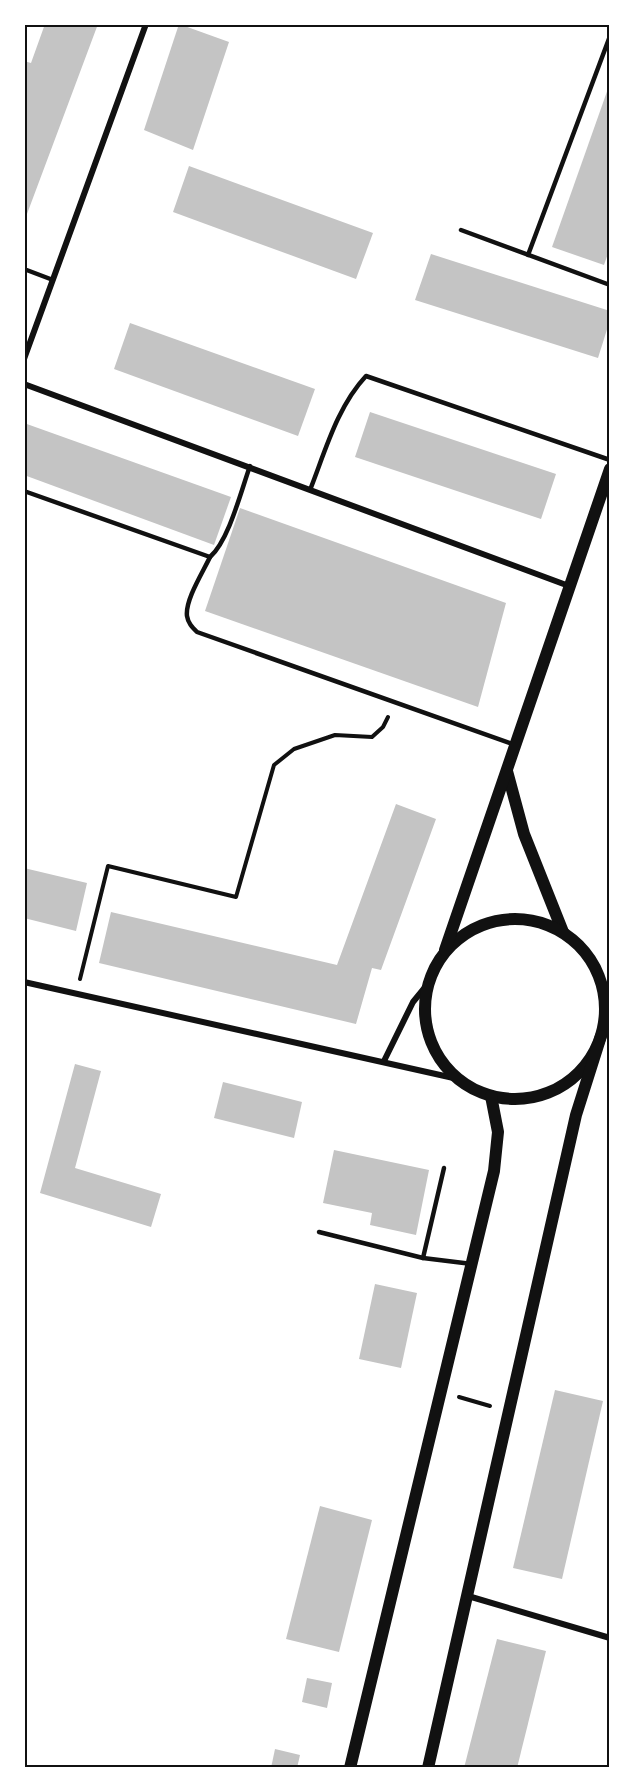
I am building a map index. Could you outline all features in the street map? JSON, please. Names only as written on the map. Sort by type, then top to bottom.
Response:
[{"type":"main road","points":[[601,1036],[591,1057],[568,1082],[558,1088],[524,1099],[491,1096],[458,1079],[440,1060],[427,1029],[425,1005],[431,980],[444,953],[610,469]]},
{"type":"main road","points":[[507,771],[524,834],[563,932]]},
{"type":"main road","points":[[428,1768],[576,1115],[601,1036],[605,1003],[602,986],[594,966],[583,950],[563,932],[521,919],[494,921],[464,934],[444,953]]},
{"type":"main road","points":[[350,1768],[494,1171],[498,1132],[491,1096]]},
{"type":"street","points":[[24,360],[146,24]]},
{"type":"street","points":[[24,384],[570,586]]},
{"type":"street","points":[[384,1061],[413,1002],[431,980]]},
{"type":"street","points":[[24,982],[458,1079]]},
{"type":"street","points":[[468,1596],[610,1638]]},
{"type":"lane","points":[[528,255],[610,36]]},
{"type":"lane","points":[[461,230],[610,285]]},
{"type":"lane","points":[[24,269],[53,280]]},
{"type":"lane","points":[[310,490],[351,392],[366,376],[610,460]]},
{"type":"lane","points":[[250,466],[224,538],[218,551],[210,557],[189,601],[187,614],[190,625],[197,632],[516,746]]},
{"type":"lane","points":[[24,491],[210,557]]},
{"type":"lane","points":[[423,1258],[444,1168]]},
{"type":"lane","points":[[319,1232],[423,1258],[472,1264]]},
{"type":"path","points":[[77,993],[108,866],[236,897],[274,765],[294,749],[335,735],[372,736],[383,727],[394,703]]},
{"type":"path","points":[[441,1392],[509,1412]]},
{"type":"building","points":[[45,24],[98,24],[24,222],[24,61],[31,63]]},
{"type":"building","points":[[179,24],[229,42],[193,150],[144,130]]},
{"type":"building","points":[[610,83],[610,248],[604,265],[552,247]]},
{"type":"building","points":[[189,166],[373,233],[356,279],[173,212]]},
{"type":"building","points":[[431,254],[610,311],[610,320],[598,358],[415,300]]},
{"type":"building","points":[[130,323],[315,389],[298,436],[114,369]]},
{"type":"building","points":[[370,412],[556,474],[541,519],[355,457]]},
{"type":"building","points":[[24,423],[231,497],[214,545],[24,475]]},
{"type":"building","points":[[240,508],[506,603],[478,707],[205,611]]},
{"type":"building","points":[[396,804],[436,819],[381,970],[372,968],[356,1024],[99,963],[111,912],[337,965]]},
{"type":"building","points":[[24,868],[87,883],[76,931],[24,918]]},
{"type":"building","points":[[75,1064],[101,1071],[75,1168],[161,1194],[151,1227],[40,1193]]},
{"type":"building","points":[[223,1082],[302,1102],[294,1138],[214,1118]]},
{"type":"building","points":[[334,1150],[429,1170],[416,1235],[370,1225],[372,1213],[323,1203]]},
{"type":"building","points":[[375,1284],[417,1293],[401,1368],[359,1359]]},
{"type":"building","points":[[555,1390],[603,1401],[562,1579],[513,1568]]},
{"type":"building","points":[[320,1506],[372,1520],[339,1652],[286,1639]]},
{"type":"building","points":[[497,1639],[546,1651],[517,1768],[464,1768]]},
{"type":"building","points":[[307,1678],[332,1683],[327,1708],[302,1702]]},
{"type":"building","points":[[275,1749],[300,1755],[297,1768],[271,1768]]}]
